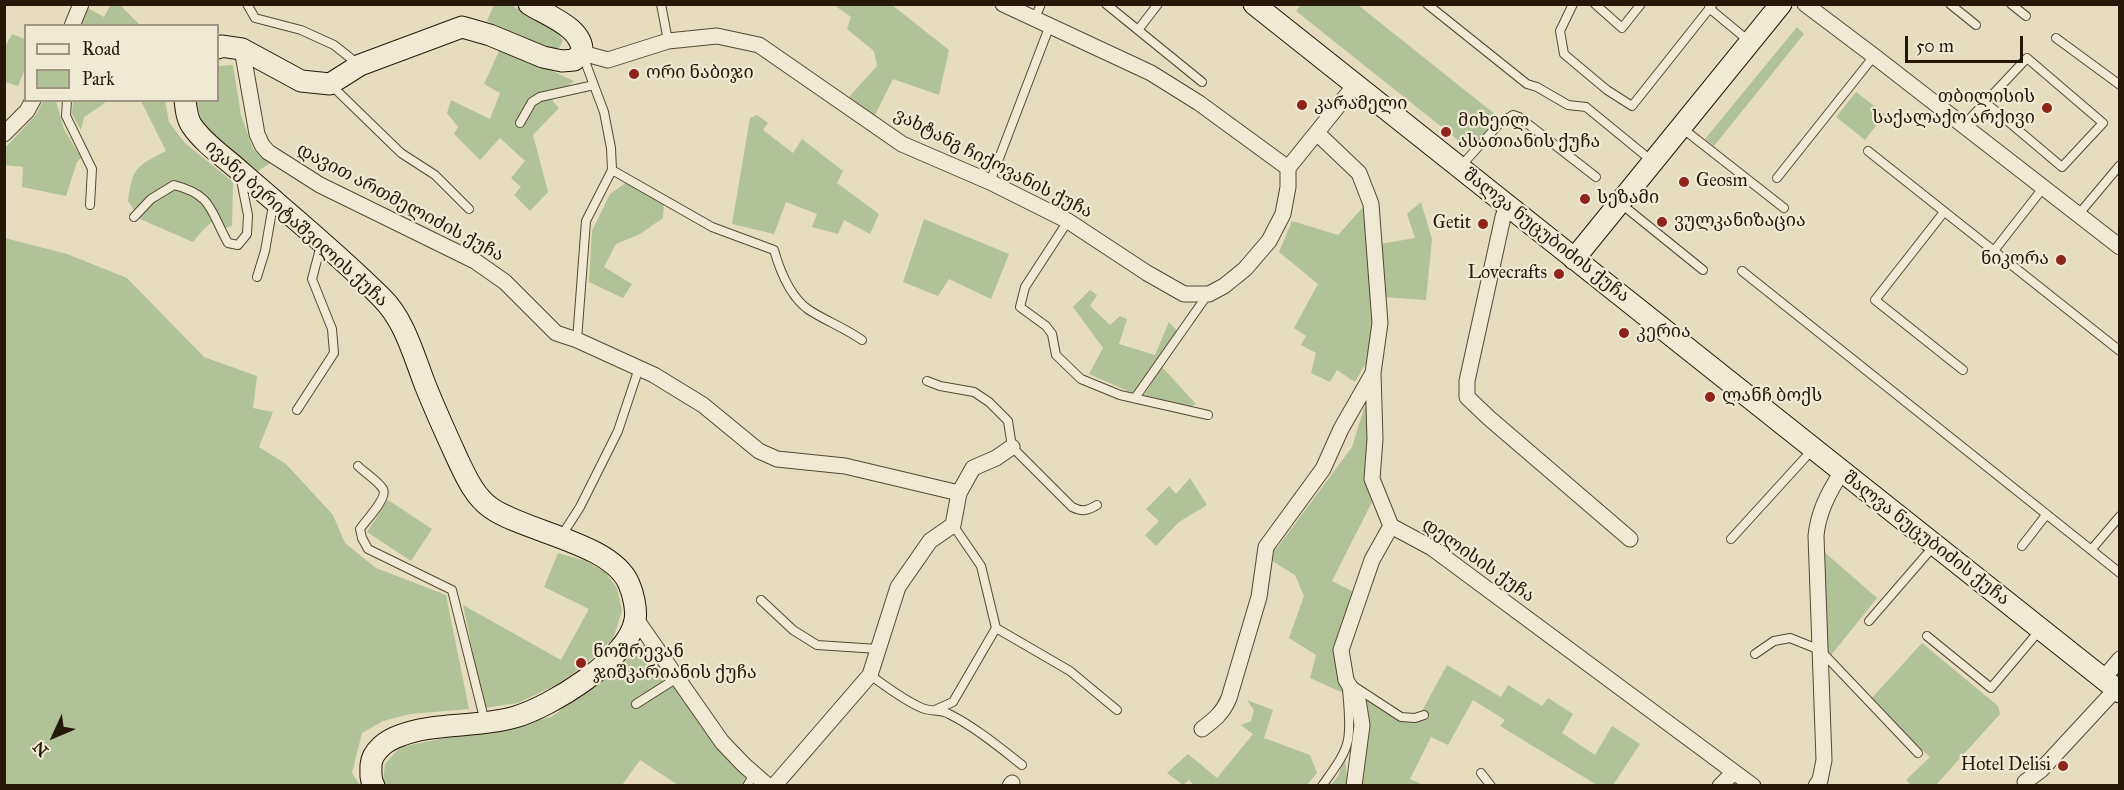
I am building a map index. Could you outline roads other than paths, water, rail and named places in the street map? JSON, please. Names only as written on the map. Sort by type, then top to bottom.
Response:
[{"type":"main road","points":[[219,47],[242,49],[301,81],[330,84],[360,65],[462,27],[490,35],[543,57],[562,61],[574,60],[582,53],[583,45],[574,31],[529,4]]},
{"type":"main road","points":[[1574,259],[1781,4]]},
{"type":"main road","name":"შალვა ნუცუბიძის ქუჩა","points":[[1264,7],[1355,86],[2113,687]]},
{"type":"main road","name":"ივანე ბერიტაშვილის ქუჩა","points":[[185,102],[189,123],[204,142],[239,169],[384,299],[399,320],[450,441],[477,494],[491,508],[594,552],[617,568],[628,582],[636,619]]},
{"type":"main road","points":[[374,786],[371,780],[372,759],[382,745],[400,735],[409,733],[486,724],[517,717],[565,694],[617,654],[630,636],[636,619]]},
{"type":"street","points":[[73,24],[81,4]]},
{"type":"street","points":[[1003,4],[1038,11],[1050,25],[1151,73],[1199,103],[1288,168]]},
{"type":"street","points":[[1805,4],[2120,248]]},
{"type":"street","name":"ვახტანგ ჩიქოვანის ქუჩა","points":[[582,53],[608,60],[668,41],[717,36],[759,45],[903,144],[990,182],[1068,221],[1147,273],[1184,294],[1209,294]]},
{"type":"street","name":"დავით ართმელიძის ქუჩა","points":[[242,49],[257,134],[268,152],[320,185],[474,261],[505,282],[556,333],[577,340],[654,375],[704,405],[759,451],[777,459],[845,466],[958,493]]},
{"type":"street","points":[[1209,294],[1224,286],[1245,269],[1269,241],[1283,214],[1288,187],[1288,168],[1355,86]]},
{"type":"street","points":[[4,134],[27,111],[32,102]]},
{"type":"street","points":[[1317,133],[1359,173],[1371,204],[1380,323],[1373,373],[1375,438],[1372,479],[1391,526],[1372,560],[1341,650],[1346,680],[1358,700],[1362,725],[1354,786]]},
{"type":"street","points":[[1507,206],[1467,381],[1467,397],[1630,538]]},
{"type":"street","points":[[1202,729],[1225,709],[1229,698],[1259,597],[1266,548],[1323,469],[1341,429],[1373,373]]},
{"type":"street","points":[[774,786],[870,675],[898,587],[930,541],[953,525],[958,493],[973,468],[996,458],[1012,447]]},
{"type":"street","points":[[1816,786],[1820,780],[1824,760],[1816,556],[1817,525],[1825,501],[1842,472]]},
{"type":"street","name":"დელისის ქუჩა","points":[[1391,526],[1432,548],[1753,786]]},
{"type":"street","points":[[636,619],[751,780],[768,786]]},
{"type":"street","points":[[2025,782],[2041,770],[2113,687],[2120,659]]},
{"type":"street","points":[[1720,786],[1734,772]]},
{"type":"lane","points":[[247,4],[255,18],[301,30],[334,45],[360,65]]},
{"type":"lane","points":[[661,4],[668,41]]},
{"type":"lane","points":[[1106,4],[1202,82]]},
{"type":"lane","points":[[1138,30],[1158,4]]},
{"type":"lane","points":[[1426,4],[1527,84],[1537,87],[1568,105],[1586,107],[1653,162]]},
{"type":"lane","points":[[1573,4],[1560,30],[1564,54],[1607,90],[1632,106],[1711,7],[1750,42]]},
{"type":"lane","points":[[1594,4],[1622,28],[1641,4]]},
{"type":"lane","points":[[1950,4],[1976,25]]},
{"type":"lane","points":[[2011,4],[2026,16]]},
{"type":"lane","points":[[990,182],[1050,25]]},
{"type":"lane","points":[[2056,38],[2120,85]]},
{"type":"lane","points":[[577,340],[586,221],[612,170],[611,148],[605,121],[582,53]]},
{"type":"lane","points":[[1777,178],[1874,56]]},
{"type":"lane","points":[[1963,126],[1985,102],[2027,58],[2103,123],[2062,167],[1985,102]]},
{"type":"lane","points":[[330,84],[401,153],[435,175],[469,208]]},
{"type":"lane","points":[[520,123],[532,102],[540,97],[594,85]]},
{"type":"lane","points":[[68,102],[66,116],[92,170],[90,205]]},
{"type":"lane","points":[[1459,168],[1500,123],[1513,115],[1519,117],[1596,177]]},
{"type":"lane","points":[[1680,127],[1784,208]]},
{"type":"lane","points":[[1868,151],[2120,351]]},
{"type":"lane","points":[[2078,215],[2120,165]]},
{"type":"lane","points":[[134,217],[151,199],[174,185],[192,190],[207,202],[228,243],[238,245],[247,234],[248,215],[239,169]]},
{"type":"lane","points":[[612,170],[712,227],[774,250],[781,272],[807,309],[862,340]]},
{"type":"lane","points":[[1993,252],[2043,188]]},
{"type":"lane","points":[[257,277],[265,251],[274,201]]},
{"type":"lane","points":[[1619,202],[1703,270]]},
{"type":"lane","points":[[1944,212],[1875,300],[1963,370]]},
{"type":"lane","points":[[1068,221],[1025,287],[1020,307],[1046,326],[1052,334],[1056,355],[1082,379],[1135,398],[1209,415]]},
{"type":"lane","points":[[297,410],[334,353],[332,329],[312,279],[322,242]]},
{"type":"lane","points":[[1742,272],[2120,573]]},
{"type":"lane","points":[[1135,398],[1209,294]]},
{"type":"lane","points":[[560,538],[580,507],[618,431],[639,368]]},
{"type":"lane","points":[[927,381],[940,386],[974,392],[988,402],[1008,421],[1012,447],[1072,507],[1079,511],[1086,511],[1097,505]]},
{"type":"lane","points":[[1731,538],[1814,449]]},
{"type":"lane","points":[[358,466],[383,489],[384,495],[382,501],[360,529],[368,549],[452,590],[486,724]]},
{"type":"lane","points":[[2022,546],[2046,515]]},
{"type":"lane","points":[[2091,550],[2120,516]]},
{"type":"lane","points":[[870,675],[910,702],[926,710],[937,709],[953,702],[996,628],[981,566],[953,525]]},
{"type":"lane","points":[[1869,621],[1934,545]]},
{"type":"lane","points":[[762,600],[793,630],[817,645],[878,649]]},
{"type":"lane","points":[[996,628],[1070,671],[1117,710]]},
{"type":"lane","points":[[1927,636],[1991,688],[2040,629]]},
{"type":"lane","points":[[1755,654],[1774,641],[1790,638],[1820,650],[1918,753]]},
{"type":"lane","points":[[636,704],[677,678]]},
{"type":"lane","points":[[1346,680],[1401,717],[1414,718],[1424,715]]},
{"type":"lane","points":[[1322,786],[1348,742],[1346,680]]},
{"type":"lane","points":[[937,709],[966,724],[1022,765]]},
{"type":"lane","points":[[1481,773],[1491,786]]},
{"type":"place","name":"ორი ნაბიჯი","points":[[634,74]]},
{"type":"place","name":"კარამელი","points":[[1302,105]]},
{"type":"place","name":"თბილისის საქალაქო არქივი","points":[[2047,108]]},
{"type":"place","name":"მიხეილ ასათიანის ქუჩა","points":[[1446,132]]},
{"type":"place","name":"Geosm","points":[[1684,182]]},
{"type":"place","name":"სეზამი","points":[[1585,199]]},
{"type":"place","name":"ვულკანიზაცია","points":[[1662,222]]},
{"type":"place","name":"Getit","points":[[1483,224]]},
{"type":"place","name":"ნიკორა","points":[[2061,260]]},
{"type":"place","name":"Lovecrafts","points":[[1559,274]]},
{"type":"place","name":"კერია","points":[[1624,333]]},
{"type":"place","name":"ლანჩ ბოქს","points":[[1710,397]]},
{"type":"place","name":"ნოშრევან ჯიშკარიანის ქუჩა","points":[[581,663]]},
{"type":"place","name":"Hotel Delisi","points":[[2063,766]]}]
